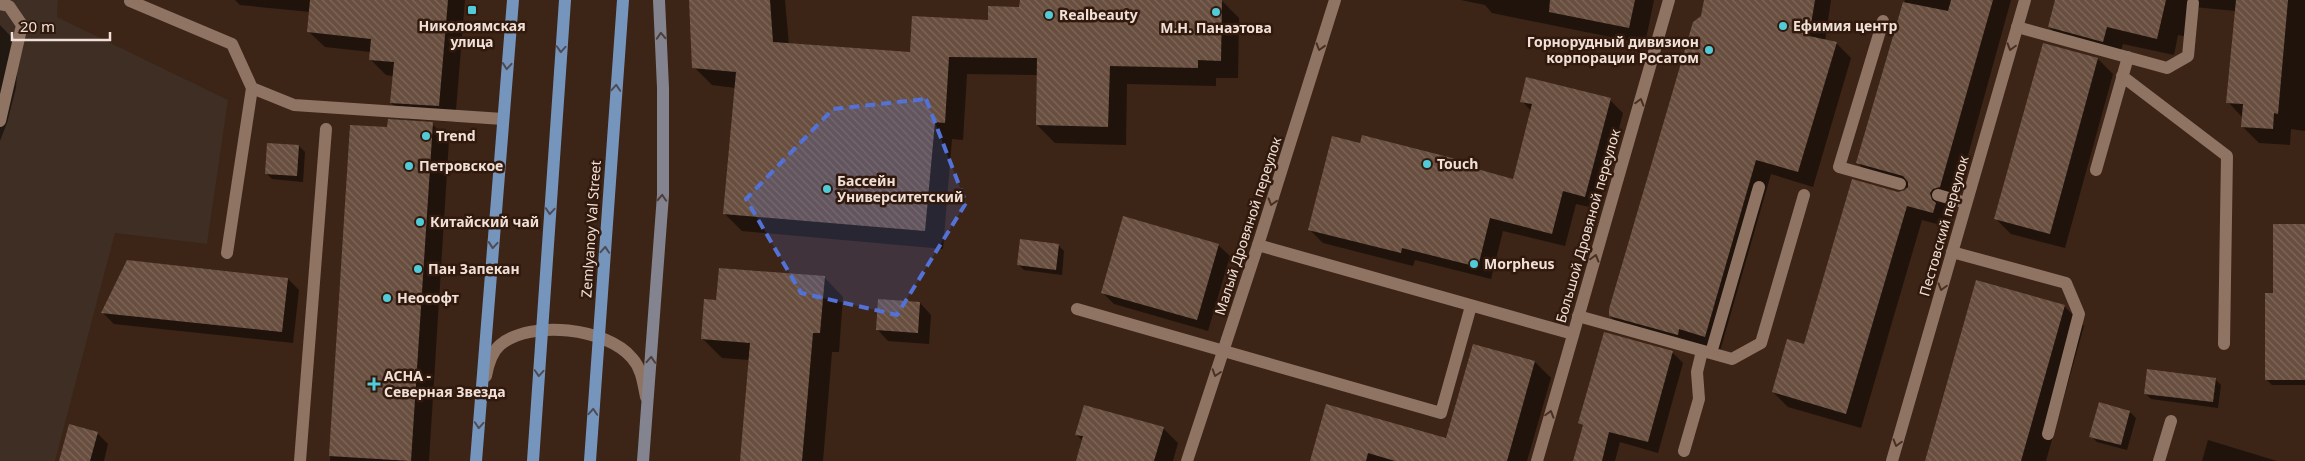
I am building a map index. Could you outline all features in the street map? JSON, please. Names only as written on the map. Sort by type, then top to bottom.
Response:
[{"type":"main road","points":[[476,461],[513,0]]},
{"type":"main road","points":[[532,461],[565,0]]},
{"type":"main road","name":"Zemlyanoy Val Street","points":[[590,461],[623,0]]},
{"type":"main road","points":[[643,461],[663,195],[663,88],[659,0]]},
{"type":"street","name":"Малый Дровяной переулок","points":[[1187,461],[1224,351],[1335,0]]},
{"type":"street","name":"Большой Дровяной переулок","points":[[1536,461],[1669,0]]},
{"type":"street","name":"Пестовский переулок","points":[[1892,461],[2025,0]]},
{"type":"street","points":[[130,1],[232,44],[252,88],[227,253]]},
{"type":"street","points":[[0,4],[9,6],[22,24],[0,121]]},
{"type":"street","points":[[2017,27],[2167,68],[2188,56],[2193,4]]},
{"type":"street","points":[[1883,21],[1839,167],[1900,184]]},
{"type":"street","points":[[2096,170],[2128,58]]},
{"type":"street","points":[[2122,76],[2227,156],[2224,344]]},
{"type":"street","points":[[252,88],[294,105],[503,119]]},
{"type":"street","points":[[300,461],[326,129]]},
{"type":"street","points":[[1684,451],[1699,399],[1697,372],[1707,352],[1759,187]]},
{"type":"street","points":[[1578,316],[1732,359],[1762,343],[1804,195]]},
{"type":"street","points":[[1938,195],[1966,203]]},
{"type":"street","points":[[1258,245],[1573,334]]},
{"type":"street","points":[[1952,252],[2066,283],[2078,314],[2048,434]]},
{"type":"street","points":[[1077,308],[1441,413],[1471,306]]},
{"type":"street","points":[[481,392],[490,361],[499,345],[518,334],[545,330],[589,333],[616,344],[633,358],[642,374],[647,407]]},
{"type":"street","points":[[2159,461],[2171,421]]},
{"type":"highlighted area","points":[[926,99],[966,203],[897,315],[801,293],[746,199],[833,109]]},
{"type":"shaded area","points":[[0,0],[58,0],[57,17],[228,100],[207,244],[115,233],[55,461],[0,461]]},
{"type":"building","points":[[310,0],[448,0],[439,106],[390,103],[394,62],[369,60],[371,39],[307,32]]},
{"type":"building","points":[[689,0],[770,0],[773,42],[910,52],[912,16],[988,20],[988,6],[1019,7],[1020,0],[1222,0],[1221,61],[1198,60],[1198,68],[1110,66],[1108,127],[1036,125],[1037,58],[949,57],[945,123],[935,122],[925,231],[723,214],[736,72],[692,68]]},
{"type":"building","points":[[1550,0],[1635,0],[1629,28],[1549,12]]},
{"type":"building","points":[[1704,0],[1815,0],[1809,36],[1837,42],[1798,172],[1756,160],[1705,337],[1679,329],[1678,335],[1609,316],[1609,309],[1693,22],[1701,16]]},
{"type":"building","points":[[1951,0],[1993,0],[1940,187],[1933,189],[1930,193],[1932,200],[1936,203],[1933,213],[1907,206],[1846,414],[1772,392],[1787,339],[1804,344],[1852,179],[1898,192],[1908,187],[1908,182],[1903,176],[1856,163],[1903,2],[1948,11]]},
{"type":"building","points":[[2055,0],[2166,0],[2157,39],[2107,27],[2103,42],[2048,27]]},
{"type":"building","points":[[2236,0],[2288,0],[2278,114],[2274,113],[2273,129],[2241,127],[2243,104],[2226,103]]},
{"type":"building","points":[[2043,43],[2098,58],[2050,234],[1994,219]]},
{"type":"building","points":[[1526,77],[1611,98],[1585,197],[1563,191],[1552,234],[1490,218],[1478,267],[1402,248],[1401,253],[1308,230],[1332,136],[1360,143],[1362,135],[1460,160],[1459,164],[1513,179],[1532,104],[1520,102]]},
{"type":"building","points":[[388,119],[433,122],[411,461],[329,456],[350,125],[387,127]]},
{"type":"building","points":[[267,143],[299,145],[297,176],[265,174]]},
{"type":"building","points":[[1123,216],[1219,244],[1197,320],[1101,293]]},
{"type":"building","points":[[2273,224],[2305,224],[2305,380],[2265,380],[2265,293],[2273,293]]},
{"type":"building","points":[[1020,239],[1059,244],[1056,270],[1017,265]]},
{"type":"building","points":[[127,260],[288,278],[282,332],[101,313]]},
{"type":"building","points":[[719,268],[825,276],[820,333],[813,333],[802,461],[740,461],[750,343],[701,339],[704,299],[716,300]]},
{"type":"building","points":[[1976,280],[2065,305],[2021,461],[1925,461]]},
{"type":"building","points":[[878,299],[920,302],[918,333],[876,330]]},
{"type":"building","points":[[1604,332],[1673,351],[1648,442],[1609,432],[1602,461],[1573,461],[1583,425],[1578,423]]},
{"type":"building","points":[[1473,344],[1535,361],[1507,461],[1395,461],[1368,453],[1366,461],[1310,461],[1326,404],[1446,438]]},
{"type":"building","points":[[2147,369],[2216,378],[2213,402],[2144,394]]},
{"type":"building","points":[[2099,402],[2130,411],[2121,445],[2089,437]]},
{"type":"building","points":[[1084,405],[1164,427],[1154,461],[1076,461],[1083,436],[1075,435]]},
{"type":"building","points":[[69,424],[98,432],[90,461],[59,461]]},
{"type":"place","name":"Николоямская улица","points":[[472,10]]},
{"type":"place","name":"М.Н. Панаэтова","points":[[1216,12]]},
{"type":"place","name":"Realbeauty","points":[[1049,15]]},
{"type":"place","name":"Ефимия центр","points":[[1783,26]]},
{"type":"place","name":"Горнорудный дивизион корпорации Росатом","points":[[1709,50]]},
{"type":"place","name":"Trend","points":[[426,136]]},
{"type":"place","name":"Touch","points":[[1427,164]]},
{"type":"place","name":"Петровское","points":[[409,166]]},
{"type":"place","name":"Бассейн Университетский","points":[[827,189]]},
{"type":"place","name":"Китайский чай","points":[[420,222]]},
{"type":"place","name":"Morpheus","points":[[1474,264]]},
{"type":"place","name":"Пан Запекан","points":[[418,269]]},
{"type":"place","name":"Неософт","points":[[387,298]]},
{"type":"place","name":"АСНА - Северная Звезда","points":[[374,384]]}]
